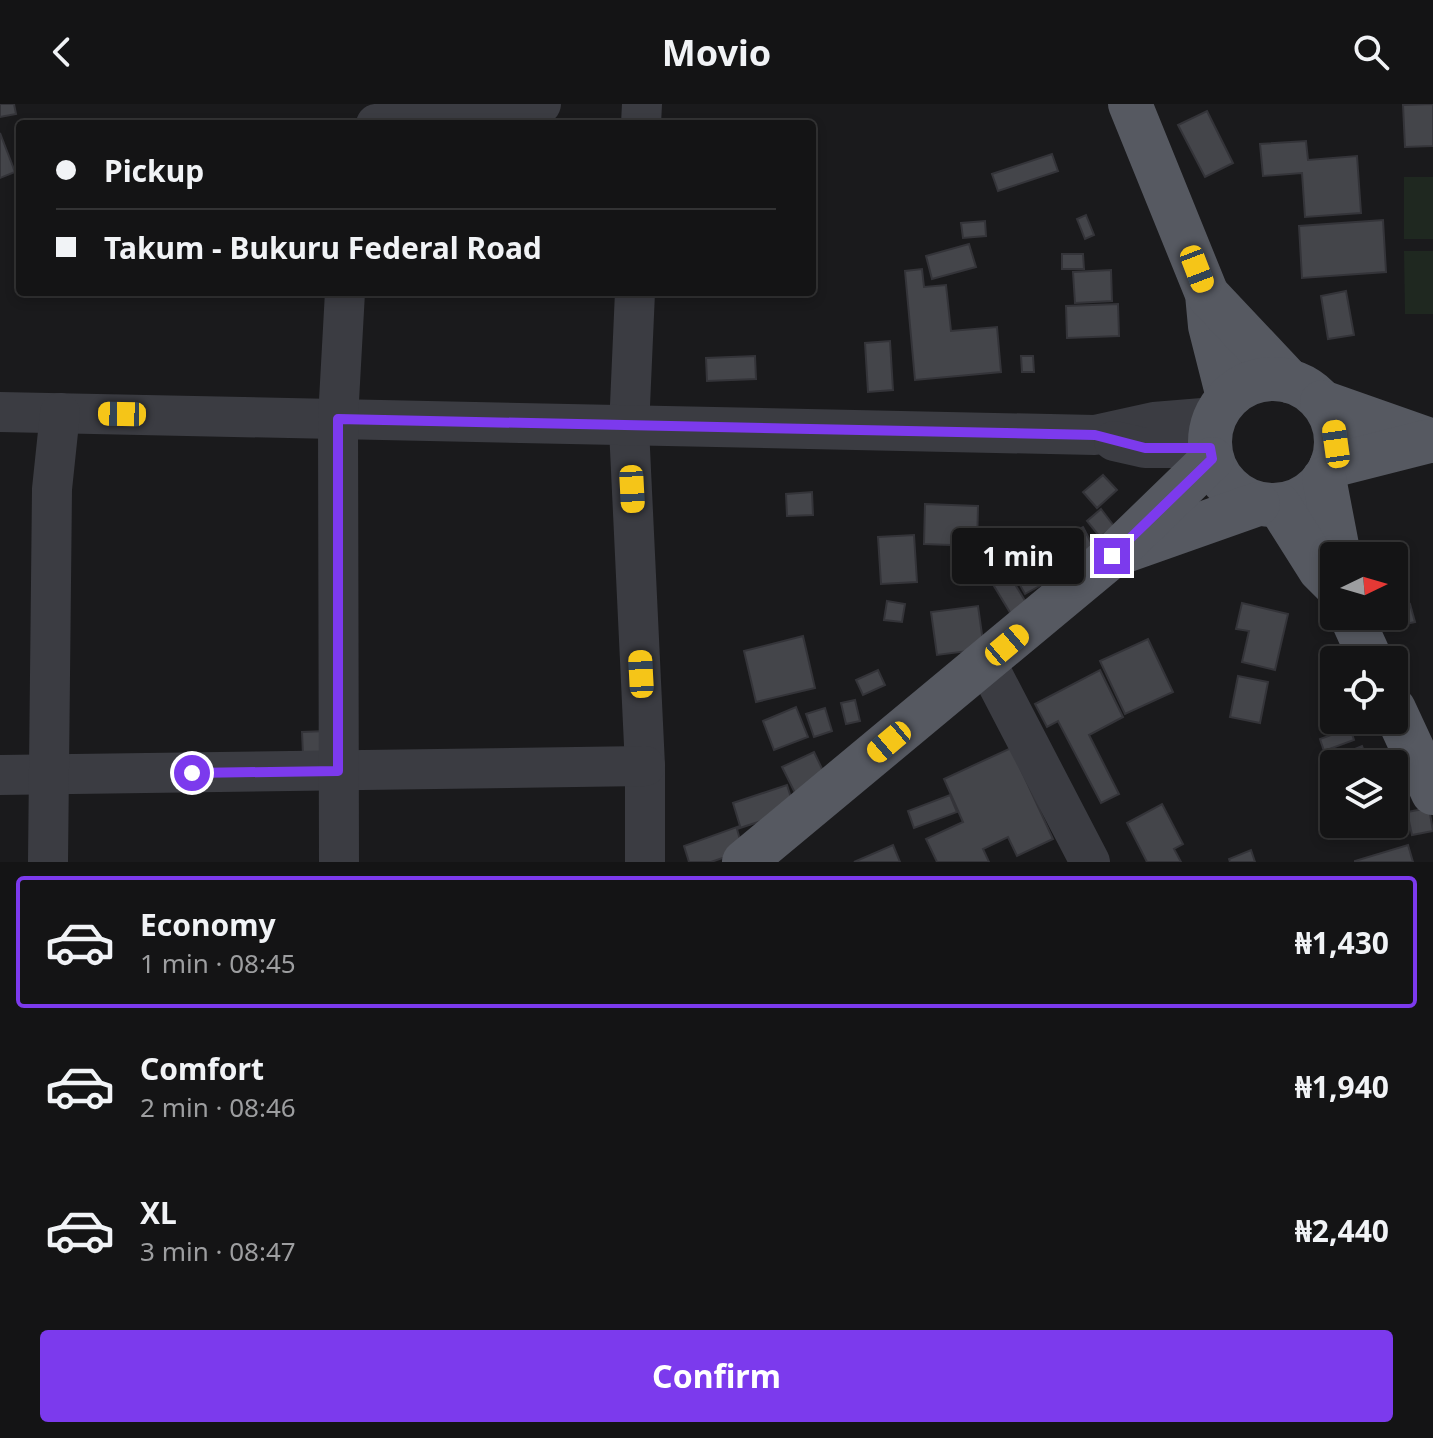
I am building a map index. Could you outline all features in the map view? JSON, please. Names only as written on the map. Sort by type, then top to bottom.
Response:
[{"type":"main road","points":[[1130,104],[1207,294],[1222,479],[1238,495],[1269,504],[1320,570]]},
{"type":"main road","points":[[1112,556],[1312,492],[1328,472],[1336,444],[1333,422],[1207,294]]},
{"type":"main road","points":[[744,862],[1112,556],[1216,430],[1246,385],[1267,379],[1431,441]]},
{"type":"main road","points":[[1328,472],[1431,441]]},
{"type":"main road","points":[[1328,472],[1337,542]]},
{"type":"main road","points":[[1406,734],[1433,793]]},
{"type":"street","points":[[422,120],[541,104]]},
{"type":"street","points":[[339,862],[338,419],[345,296]]},
{"type":"street","points":[[635,296],[629,428],[645,766],[645,862]]},
{"type":"street","points":[[0,412],[629,428],[1095,435],[1154,422],[1216,430]]},
{"type":"street","points":[[48,862],[52,489],[60,413]]},
{"type":"street","points":[[986,662],[1090,862]]},
{"type":"street","points":[[0,775],[645,766]]},
{"type":"shaded area","points":[[1404,177],[1433,177],[1433,239],[1404,239]]},
{"type":"shaded area","points":[[1404,251],[1433,251],[1433,314],[1405,314]]},
{"type":"building","points":[[0,104],[14,104],[16,114],[0,117]]},
{"type":"building","points":[[1433,104],[1433,146],[1405,147],[1403,105]]},
{"type":"building","points":[[1207,111],[1233,163],[1205,177],[1178,125]]},
{"type":"building","points":[[0,133],[15,172],[0,178]]},
{"type":"building","points":[[1306,141],[1308,160],[1357,156],[1361,213],[1305,217],[1302,173],[1263,176],[1260,144]]},
{"type":"building","points":[[1052,154],[1058,171],[998,191],[992,174]]},
{"type":"building","points":[[1086,215],[1094,235],[1085,239],[1077,219]]},
{"type":"building","points":[[1383,220],[1386,272],[1302,278],[1299,226]]},
{"type":"building","points":[[985,221],[986,236],[963,238],[961,223]]},
{"type":"building","points":[[969,244],[976,267],[932,279],[926,256]]},
{"type":"building","points":[[1062,254],[1083,254],[1084,269],[1062,269]]},
{"type":"building","points":[[922,269],[924,287],[946,285],[951,331],[997,327],[1001,372],[915,380],[905,271]]},
{"type":"building","points":[[1111,270],[1112,301],[1075,303],[1073,272]]},
{"type":"building","points":[[1346,291],[1354,335],[1328,339],[1321,296]]},
{"type":"building","points":[[1118,304],[1119,336],[1067,338],[1066,306]]},
{"type":"building","points":[[890,341],[893,390],[868,392],[865,343]]},
{"type":"building","points":[[755,356],[756,379],[707,381],[706,358]]},
{"type":"building","points":[[1021,356],[1033,356],[1034,372],[1022,372]]},
{"type":"building","points":[[1103,475],[1117,490],[1097,508],[1083,492]]},
{"type":"building","points":[[812,492],[813,515],[787,516],[786,494]]},
{"type":"building","points":[[925,504],[978,506],[977,546],[924,544]]},
{"type":"building","points":[[1101,509],[1114,526],[1100,537],[1087,521]]},
{"type":"building","points":[[1083,527],[1097,554],[1025,594],[1010,567]]},
{"type":"building","points":[[914,535],[917,582],[881,584],[878,537]]},
{"type":"building","points":[[1010,576],[1030,609],[1014,619],[994,586]]},
{"type":"building","points":[[887,601],[905,604],[902,622],[884,620]]},
{"type":"building","points":[[1242,603],[1288,614],[1275,670],[1242,662],[1249,631],[1236,629]]},
{"type":"building","points":[[1408,604],[1415,622],[1408,624]]},
{"type":"building","points":[[978,606],[984,649],[937,655],[931,612]]},
{"type":"building","points":[[803,636],[815,688],[756,702],[744,651]]},
{"type":"building","points":[[1148,639],[1173,692],[1125,714],[1100,661]]},
{"type":"building","points":[[878,670],[885,685],[863,695],[856,680]]},
{"type":"building","points":[[1100,670],[1123,717],[1089,735],[1119,794],[1101,803],[1058,721],[1047,727],[1035,704]]},
{"type":"building","points":[[1238,676],[1268,682],[1260,723],[1230,717]]},
{"type":"building","points":[[855,700],[860,721],[846,724],[841,703]]},
{"type":"building","points":[[796,707],[808,737],[774,750],[763,721]]},
{"type":"building","points":[[825,708],[832,731],[814,737],[806,714]]},
{"type":"building","points":[[326,731],[327,754],[303,755],[302,732]]},
{"type":"building","points":[[1334,734],[1352,734],[1354,740],[1324,750],[1320,739]]},
{"type":"building","points":[[1011,748],[1053,839],[1017,856],[1008,837],[983,849],[989,862],[937,862],[926,839],[963,822],[944,779]]},
{"type":"building","points":[[814,752],[826,777],[795,793],[782,767]]},
{"type":"building","points":[[787,785],[795,810],[737,829],[743,851],[711,862],[689,862],[684,846],[740,826],[733,803]]},
{"type":"building","points":[[950,795],[957,812],[914,828],[908,811]]},
{"type":"building","points":[[1162,804],[1183,844],[1174,849],[1181,862],[1147,862],[1127,823]]},
{"type":"building","points":[[1429,808],[1433,831],[1412,835],[1408,812]]},
{"type":"building","points":[[893,845],[900,862],[854,862]]},
{"type":"building","points":[[1408,845],[1413,862],[1355,862],[1355,861]]},
{"type":"building","points":[[1251,850],[1255,862],[1230,862],[1229,859]]},
{"type":"route","points":[[192,773],[338,771],[338,419],[629,428],[1095,435],[1145,448],[1210,448],[1212,459],[1112,556]]}]
